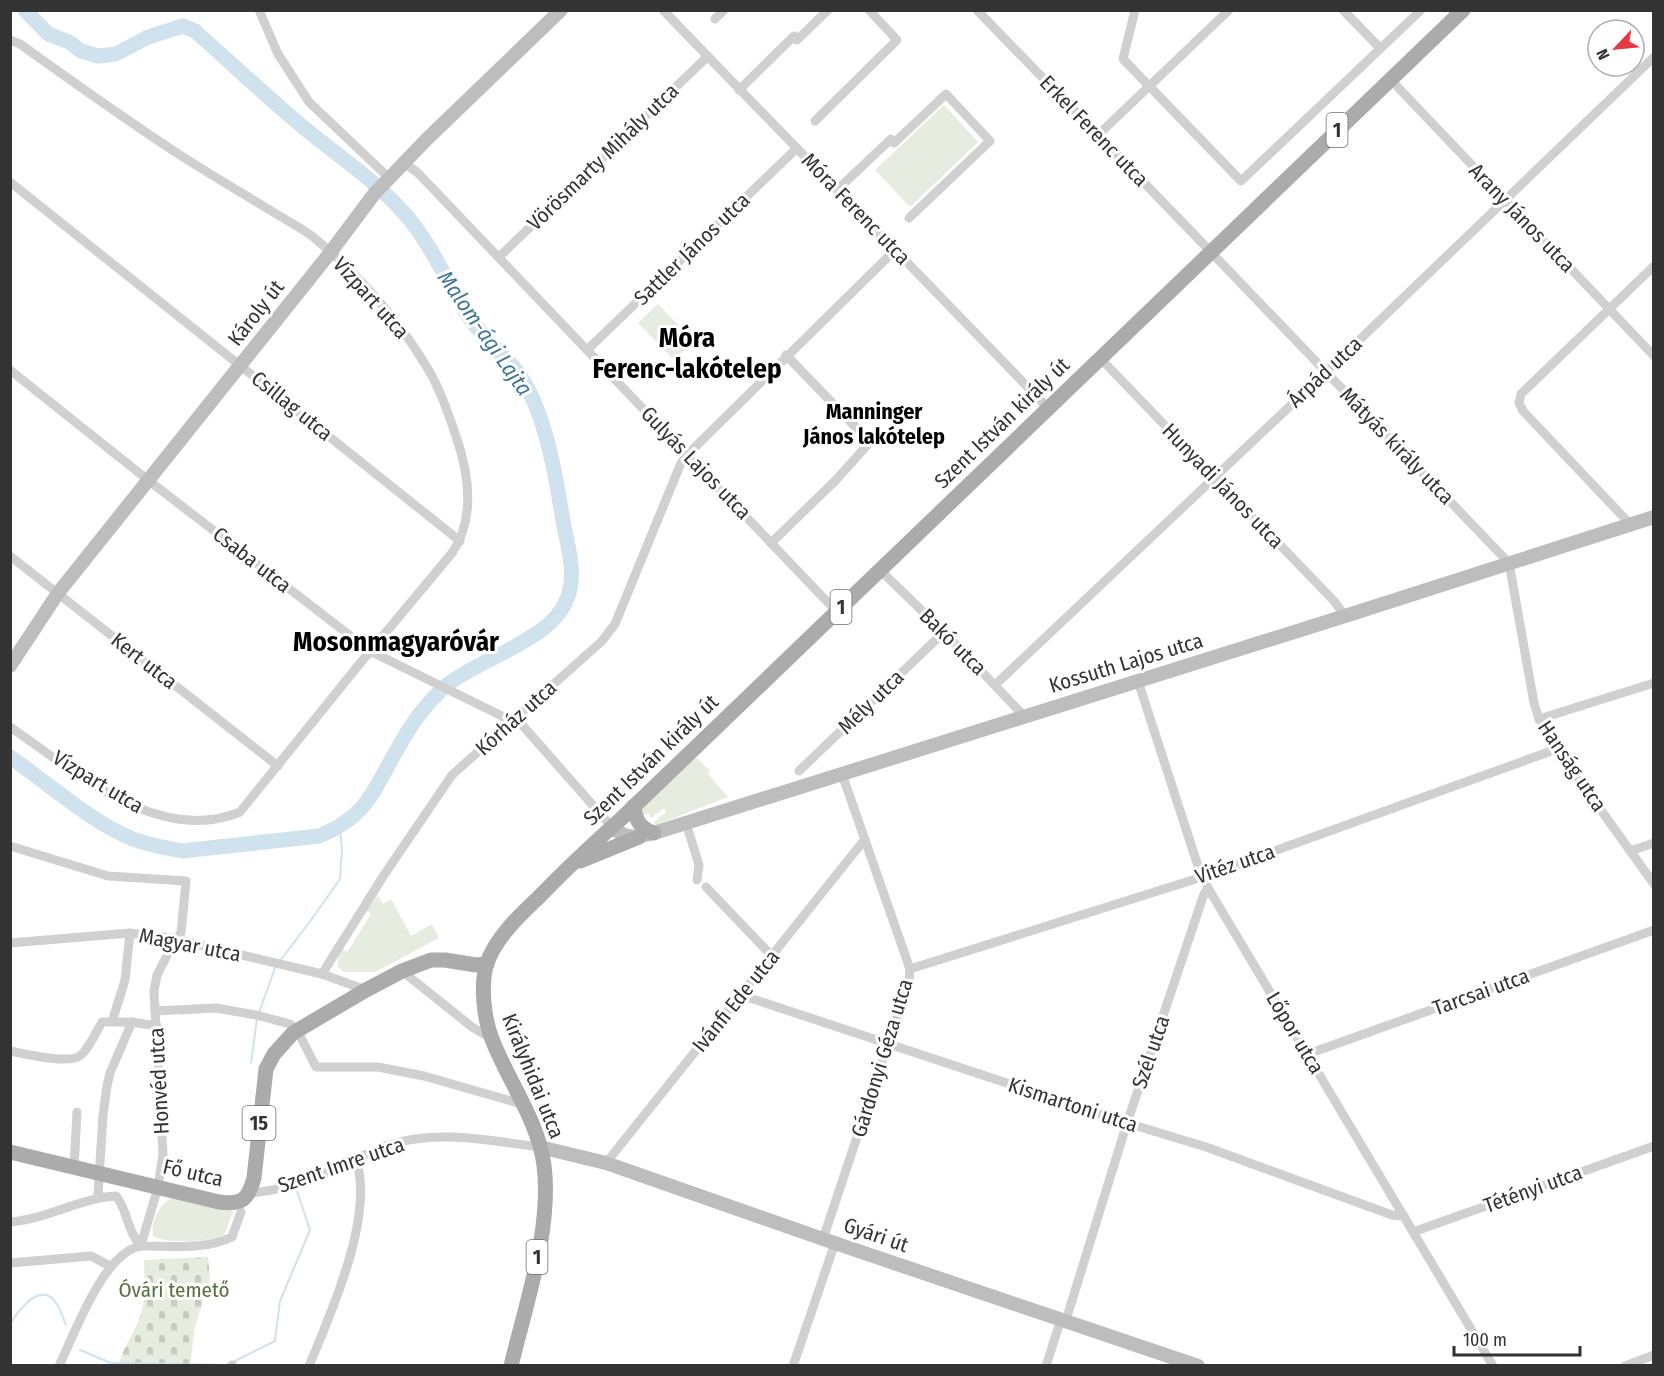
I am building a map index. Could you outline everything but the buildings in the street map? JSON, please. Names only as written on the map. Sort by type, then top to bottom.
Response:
[{"type":"main road","name":"Szent István király út","points":[[570,866],[1463,10]]},
{"type":"main road","points":[[570,866],[646,835],[647,831],[638,822],[634,806]]},
{"type":"main road","name":"Királyhidai utca","points":[[511,1365],[540,1247],[546,1188],[540,1147],[491,1039],[484,1006],[487,964],[508,929],[570,866]]},
{"type":"main road","name":"15","points":[[402,971],[431,960],[487,964]]},
{"type":"main road","name":"Fő utca","points":[[10,1152],[230,1204],[241,1201],[250,1193],[254,1178],[266,1069],[280,1045],[297,1030],[402,971]]},
{"type":"street","points":[[260,10],[278,54],[309,102],[386,180]]},
{"type":"street","name":"Károly út","points":[[10,666],[58,593],[330,253],[374,194],[403,162],[561,10]]},
{"type":"street","name":"Móra Ferenc utca","points":[[663,10],[1048,408]]},
{"type":"street","points":[[716,19],[724,10]]},
{"type":"street","points":[[739,90],[794,36],[797,40],[828,10]]},
{"type":"street","points":[[814,121],[897,40],[869,10]]},
{"type":"street","name":"Erkel Ferenc utca","points":[[977,10],[1211,252]]},
{"type":"street","points":[[1135,10],[1123,59],[1241,181],[1421,10]]},
{"type":"street","points":[[1098,135],[1229,10]]},
{"type":"street","points":[[1343,10],[1380,48]]},
{"type":"street","name":"Vízpart utca","points":[[10,40],[20,44],[183,157],[310,235],[330,253],[393,317],[429,370],[446,408],[466,471],[468,495],[466,524],[460,541],[240,812],[209,822],[185,820],[148,812],[106,792],[10,727]]},
{"type":"street","name":"Vörösmarty Mihály utca","points":[[500,257],[707,57]]},
{"type":"street","name":"Árpád utca","points":[[995,685],[1326,372],[1653,57]]},
{"type":"street","name":"Arany János utca","points":[[1390,79],[1653,356]]},
{"type":"street","points":[[837,190],[891,139],[894,143],[946,94],[990,141],[909,218]]},
{"type":"street","name":"Sattler János utca","points":[[587,350],[797,148]]},
{"type":"street","name":"Gulyás Lajos utca","points":[[403,162],[418,173],[500,257],[836,611]]},
{"type":"street","name":"Csillag utca","points":[[10,182],[460,541]]},
{"type":"street","name":"Kórház utca","points":[[322,974],[384,875],[452,776],[602,641],[615,624],[681,463],[688,454],[895,250]]},
{"type":"street","name":"Mátyás király utca","points":[[1211,252],[1509,563]]},
{"type":"street","points":[[1630,524],[1523,411],[1519,403],[1521,394],[1653,266]]},
{"type":"street","points":[[771,543],[835,481],[870,442],[786,355]]},
{"type":"street","name":"Hunyadi János utca","points":[[1100,358],[1334,601],[1345,616]]},
{"type":"street","name":"Csaba utca","points":[[10,370],[370,651],[514,719],[612,827]]},
{"type":"street","name":"Kossuth Lajos utca","points":[[646,835],[1653,517]]},
{"type":"street","name":"Kert utca","points":[[10,556],[278,766]]},
{"type":"street","name":"Hanság utca","points":[[1509,563],[1533,703],[1539,719],[1557,749],[1653,884]]},
{"type":"street","name":"Bakó utca","points":[[880,570],[944,632],[1024,717]]},
{"type":"street","name":"Mély utca","points":[[799,771],[944,632]]},
{"type":"street","name":"Lőpor utca","points":[[1138,681],[1202,877],[1493,1365]]},
{"type":"street","points":[[1539,719],[1653,683]]},
{"type":"street","name":"Vitéz utca","points":[[910,969],[1202,877],[1557,749]]},
{"type":"street","name":"Gárdonyi Géza utca","points":[[792,1365],[909,981],[910,969],[842,774]]},
{"type":"street","points":[[686,823],[699,865],[698,880]]},
{"type":"street","points":[[612,827],[618,834],[628,837],[646,835]]},
{"type":"street","name":"Ivánfi Ede utca","points":[[606,1163],[865,839]]},
{"type":"street","points":[[1630,851],[1653,843]]},
{"type":"street","name":"Honvéd utca","points":[[10,846],[108,876],[186,881],[181,933],[157,975],[154,991],[163,1154],[158,1187],[141,1245]]},
{"type":"street","points":[[706,887],[772,956]]},
{"type":"street","name":"Szél utca","points":[[1046,1365],[1064,1320],[1127,1123],[1204,894],[1208,888]]},
{"type":"street","name":"Tarcsai utca","points":[[1308,1054],[1653,930]]},
{"type":"street","points":[[112,1022],[125,980],[130,933]]},
{"type":"street","name":"Magyar utca","points":[[10,943],[130,933],[175,940],[269,961],[322,974],[366,990]]},
{"type":"street","points":[[402,971],[472,1027],[491,1039]]},
{"type":"street","name":"Kismartoni utca","points":[[741,995],[888,1045],[1206,1147],[1392,1215],[1404,1216]]},
{"type":"street","points":[[155,1011],[216,1008],[258,1015],[290,1024],[297,1030],[316,1067],[378,1067],[424,1076],[522,1104]]},
{"type":"street","points":[[10,1051],[72,1059],[84,1052],[102,1022],[132,1022],[157,1026]]},
{"type":"street","points":[[101,1197],[98,1194],[99,1173],[107,1086],[110,1073],[132,1022]]},
{"type":"street","points":[[74,1168],[77,1112]]},
{"type":"street","name":"Szent Imre utca","points":[[250,1193],[295,1185],[387,1146],[406,1141],[449,1137],[540,1147]]},
{"type":"street","name":"Tétényi utca","points":[[1413,1232],[1653,1146]]},
{"type":"street","name":"Gyári út","points":[[540,1147],[606,1163],[829,1241],[1198,1365]]},
{"type":"street","points":[[309,1365],[326,1325],[358,1227],[362,1194],[361,1176],[356,1160]]},
{"type":"street","points":[[10,1222],[41,1216],[101,1197],[116,1196],[122,1203],[135,1240],[141,1245]]},
{"type":"street","points":[[59,1365],[75,1329],[110,1266],[141,1245],[167,1247],[220,1243],[232,1237],[241,1212]]},
{"type":"street","points":[[10,1263],[91,1256],[110,1266]]},
{"type":"street","points":[[1625,1365],[1653,1355]]},
{"type":"green space","points":[[944,105],[978,142],[910,207],[875,170]]},
{"type":"green space","points":[[658,304],[694,341],[674,360],[638,323]]},
{"type":"green space","points":[[696,757],[710,771],[708,774],[728,797],[656,825],[654,822],[666,812],[664,808],[651,818],[648,812],[640,819],[643,808]]},
{"type":"green space","points":[[378,896],[383,904],[391,899],[411,936],[432,924],[439,938],[375,972],[344,972],[338,965],[341,950],[348,951],[371,914],[366,910]]},
{"type":"green space","points":[[175,1197],[233,1211],[224,1235],[188,1241],[159,1239],[153,1236],[153,1224],[158,1212],[165,1202]]},
{"type":"green space","name":"Óvári temető","points":[[208,1257],[210,1279],[195,1326],[190,1365],[119,1365],[138,1323],[144,1303],[144,1260]]},
{"type":"waterway","name":"Malom-ági Lajta","points":[[10,757],[101,823],[151,845],[182,851],[319,836],[349,820],[368,800],[414,723],[440,691],[461,675],[514,647],[547,626],[559,613],[567,599],[571,578],[570,557],[552,459],[534,401],[515,369],[469,317],[431,250],[414,225],[393,201],[289,115],[195,31],[183,26],[148,37],[116,54],[98,56],[81,51],[69,42],[48,34],[25,10]]},
{"type":"waterway","points":[[280,961],[340,879],[342,850],[340,828]]},
{"type":"waterway","points":[[259,1013],[276,965]]},
{"type":"waterway","points":[[251,1063],[257,1019]]},
{"type":"waterway","points":[[80,1350],[111,1363],[227,1365],[275,1341],[280,1301],[310,1230],[297,1191]]},
{"type":"waterway","points":[[10,1324],[28,1302],[40,1295],[46,1295],[57,1303],[66,1325]]},
{"type":"district","name":"Móra Ferenc-lakótelep","points":[[687,354]]},
{"type":"district","name":"Manninger János lakótelep","points":[[874,424]]},
{"type":"district","name":"Mosonmagyaróvár","points":[[396,642]]}]
